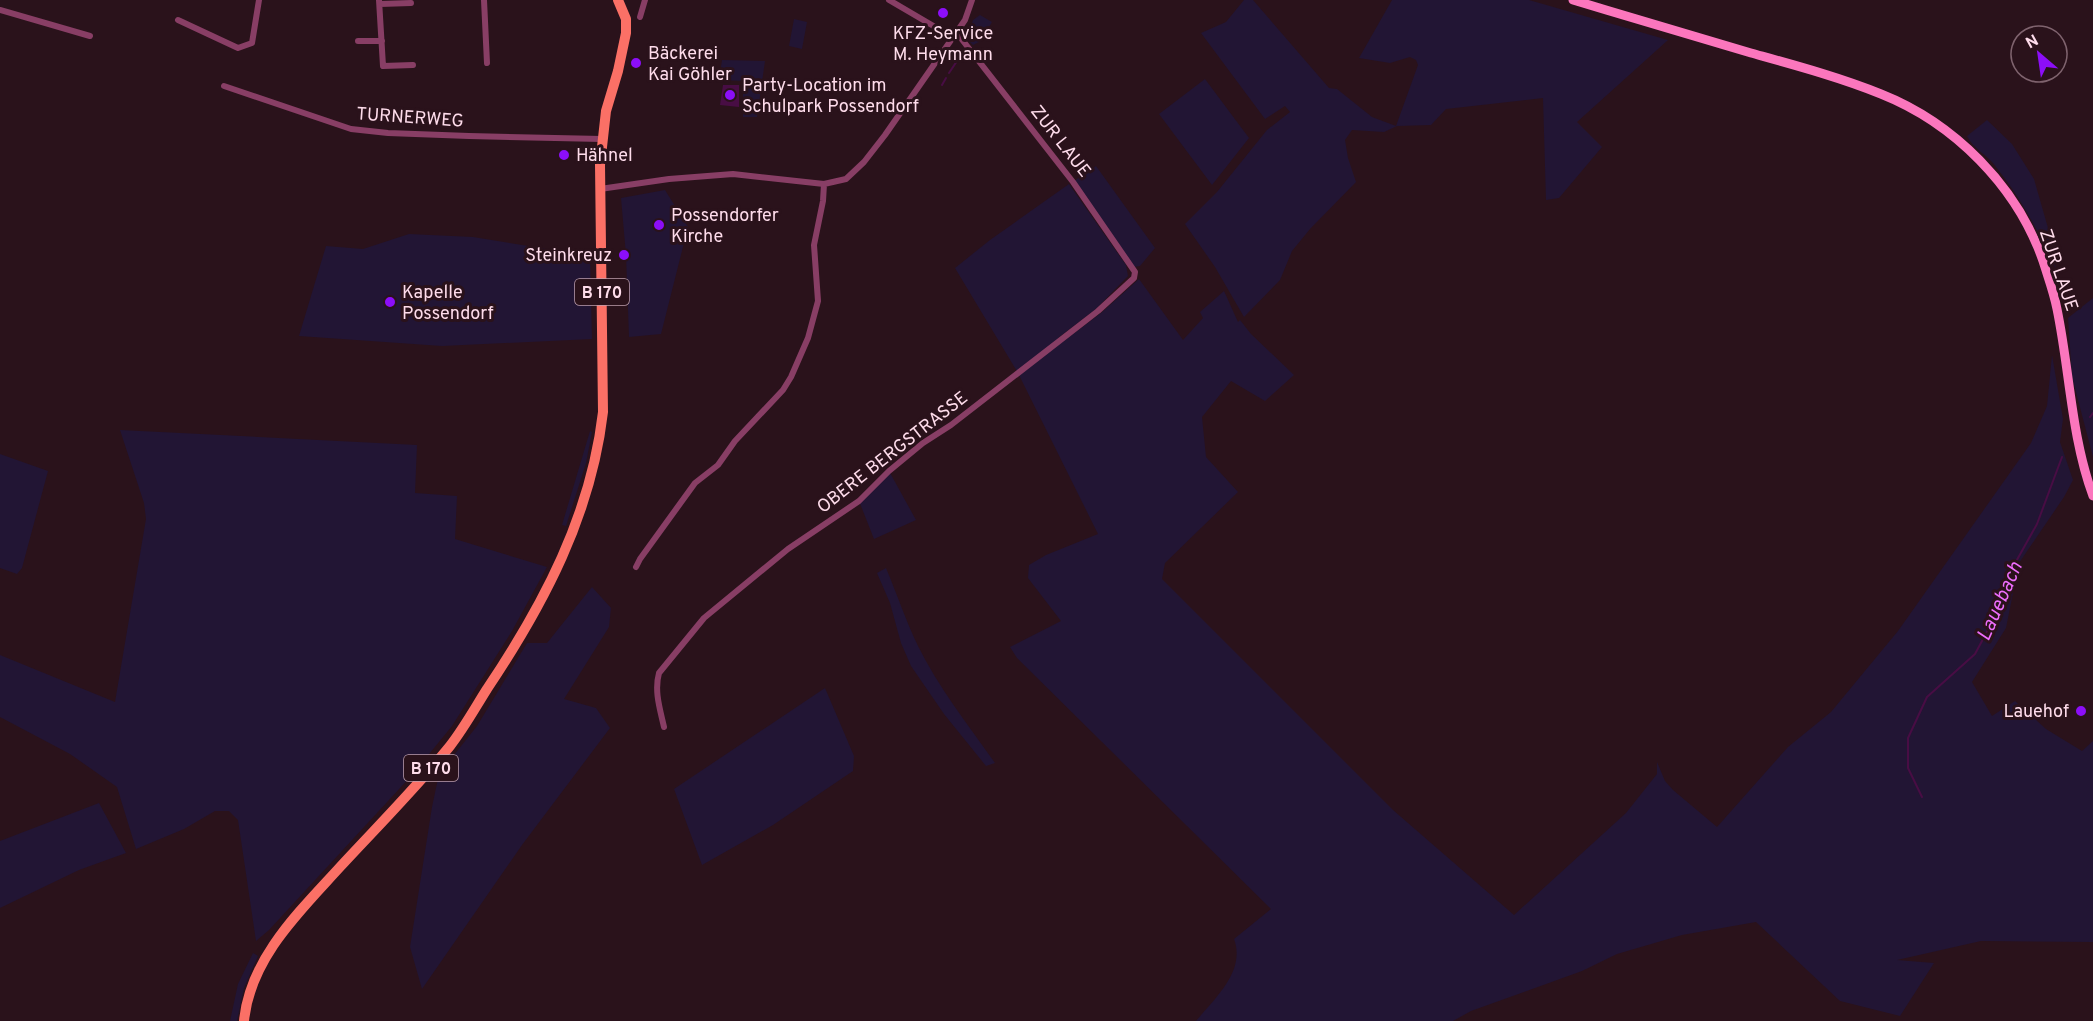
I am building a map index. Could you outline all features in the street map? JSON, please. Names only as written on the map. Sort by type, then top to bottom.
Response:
[{"type":"main road","name":"B 170","points":[[244,1021],[252,985],[271,947],[303,907],[451,744],[518,643],[563,558],[574,530],[597,450],[603,396],[600,189],[602,139],[606,111],[626,33],[626,19],[618,0]]},
{"type":"main road","name":"ZUR LAUE","points":[[1573,0],[1839,78],[1883,94],[1931,119],[1958,139],[2010,196],[2036,243],[2043,261],[2057,307],[2077,443],[2093,496]]},
{"type":"street","points":[[178,20],[238,48],[245,47],[252,43],[259,0]]},
{"type":"street","points":[[484,0],[487,63]]},
{"type":"street","points":[[640,17],[645,0]]},
{"type":"street","points":[[889,0],[942,31],[955,35]]},
{"type":"street","points":[[600,189],[669,179],[733,174],[824,184],[846,179],[864,162],[955,35],[965,20],[972,0]]},
{"type":"street","points":[[411,3],[380,2],[383,66],[413,64]]},
{"type":"street","points":[[0,10],[90,36]]},
{"type":"street","name":"ZUR LAUE","points":[[955,35],[960,37],[1073,182],[1135,272]]},
{"type":"street","points":[[358,41],[382,41]]},
{"type":"street","name":"TURNERWEG","points":[[224,86],[351,129],[469,136],[602,139]]},
{"type":"street","points":[[636,567],[695,483],[718,465],[735,441],[783,390],[791,377],[808,338],[818,301],[814,245],[824,184]]},
{"type":"street","name":"OBERE BERGSTRASSE","points":[[664,727],[658,699],[659,673],[704,618],[788,549],[859,501],[889,471],[923,443],[951,425],[1098,311],[1134,278],[1135,272]]},
{"type":"shaded area","points":[[1244,0],[1253,0],[1329,88],[1337,89],[1372,117],[1396,126],[1418,65],[1416,60],[1410,57],[1390,63],[1359,58],[1392,0],[1529,0],[1668,40],[1577,122],[1602,147],[1559,198],[1546,200],[1543,98],[1446,109],[1431,125],[1397,126],[1384,132],[1352,130],[1345,140],[1356,182],[1310,229],[1292,251],[1280,280],[1244,317],[1215,267],[1185,224],[1217,192],[1267,130],[1290,112],[1285,106],[1265,119],[1201,33],[1226,22]]},
{"type":"shaded area","points":[[980,15],[992,22],[981,41],[973,45],[967,39],[973,20]]},
{"type":"shaded area","points":[[794,19],[807,22],[802,49],[789,46]]},
{"type":"shaded area","points":[[722,60],[765,61],[757,117],[743,117],[743,81],[719,80]]},
{"type":"shaded area","points":[[1205,79],[1249,138],[1212,185],[1159,114]]},
{"type":"shaded area","name":"Party-Location im Schulpark Possendorf","points":[[723,85],[739,85],[739,107],[720,105]]},
{"type":"shaded area","points":[[1987,120],[2012,144],[2034,179],[2048,228],[2056,269],[2014,191],[1993,163],[1973,145],[1967,136]]},
{"type":"shaded area","points":[[1096,166],[1155,248],[1140,266],[1134,267],[1074,181]]},
{"type":"shaded area","points":[[1069,184],[1126,265],[1128,276],[1096,309],[1058,338],[1061,343],[1101,313],[1139,279],[1183,340],[1203,318],[1200,312],[1224,291],[1238,322],[1240,320],[1251,334],[1294,375],[1265,401],[1231,381],[1202,417],[1206,457],[1238,492],[1165,563],[1162,579],[1393,810],[1514,915],[1626,813],[1657,774],[1657,762],[1665,781],[1673,790],[1717,827],[1788,747],[1831,712],[1898,631],[2031,443],[2047,406],[2052,355],[2063,419],[2060,442],[2073,480],[2019,563],[2006,628],[1972,682],[1992,716],[2015,701],[2046,729],[2082,751],[2093,741],[2093,942],[1981,941],[1897,960],[1934,963],[1900,1016],[1840,1001],[1756,922],[1682,935],[1617,954],[1582,971],[1471,1011],[1453,1021],[1196,1021],[1220,993],[1232,973],[1237,951],[1234,939],[1271,909],[1017,658],[1010,647],[1061,621],[1028,578],[1029,565],[1046,555],[1098,534],[1018,373],[955,268]]},
{"type":"shaded area","points":[[665,190],[688,227],[661,334],[629,337],[621,198]]},
{"type":"shaded area","points":[[409,234],[473,237],[590,256],[592,339],[442,346],[299,336],[326,246],[363,249]]},
{"type":"shaded area","points":[[2093,298],[2093,457],[2072,377],[2068,318]]},
{"type":"shaded area","points":[[120,430],[417,445],[415,493],[457,496],[455,539],[547,567],[512,631],[452,726],[412,775],[269,930],[256,941],[238,820],[229,811],[215,811],[184,829],[136,849],[117,787],[70,754],[0,717],[0,655],[115,702],[146,519],[144,503]]},
{"type":"shaded area","points":[[590,431],[592,432],[586,463],[566,526],[562,525]]},
{"type":"shaded area","points":[[0,454],[48,471],[22,568],[17,574],[0,568]]},
{"type":"shaded area","points":[[889,471],[916,520],[874,539],[859,501]]},
{"type":"shaded area","points":[[886,568],[909,627],[926,662],[995,763],[986,766],[944,714],[911,666],[901,643],[890,603],[877,573]]},
{"type":"shaded area","points":[[592,587],[611,608],[609,627],[564,699],[596,708],[610,728],[522,845],[422,989],[410,947],[439,774],[477,726],[527,643],[547,643]]},
{"type":"shaded area","points":[[825,688],[854,756],[853,771],[773,825],[702,865],[674,789]]},
{"type":"shaded area","points":[[99,803],[126,853],[79,870],[0,908],[0,841]]},
{"type":"shaded area","points":[[253,953],[258,956],[244,988],[237,1021],[230,1021],[238,984]]},
{"type":"waterway","points":[[949,73],[957,61]]},
{"type":"waterway","points":[[942,85],[946,78]]},
{"type":"waterway","name":"Lauebach","points":[[2090,417],[2093,413]]},
{"type":"waterway","name":"Lauebach","points":[[1922,797],[1908,768],[1908,738],[1927,697],[1975,654],[1997,613],[2004,583],[2037,524],[2062,457]]},
{"type":"place","name":"KFZ-Service M. Heymann","points":[[943,13]]},
{"type":"place","name":"Bäckerei Kai Göhler","points":[[636,63]]},
{"type":"place","name":"Party-Location im Schulpark Possendorf","points":[[730,95]]},
{"type":"place","name":"Hähnel","points":[[564,155]]},
{"type":"place","name":"Possendorfer Kirche","points":[[659,225]]},
{"type":"place","name":"Steinkreuz","points":[[624,255]]},
{"type":"place","name":"Kapelle Possendorf","points":[[390,302]]},
{"type":"place","name":"Lauehof","points":[[2081,711]]}]
